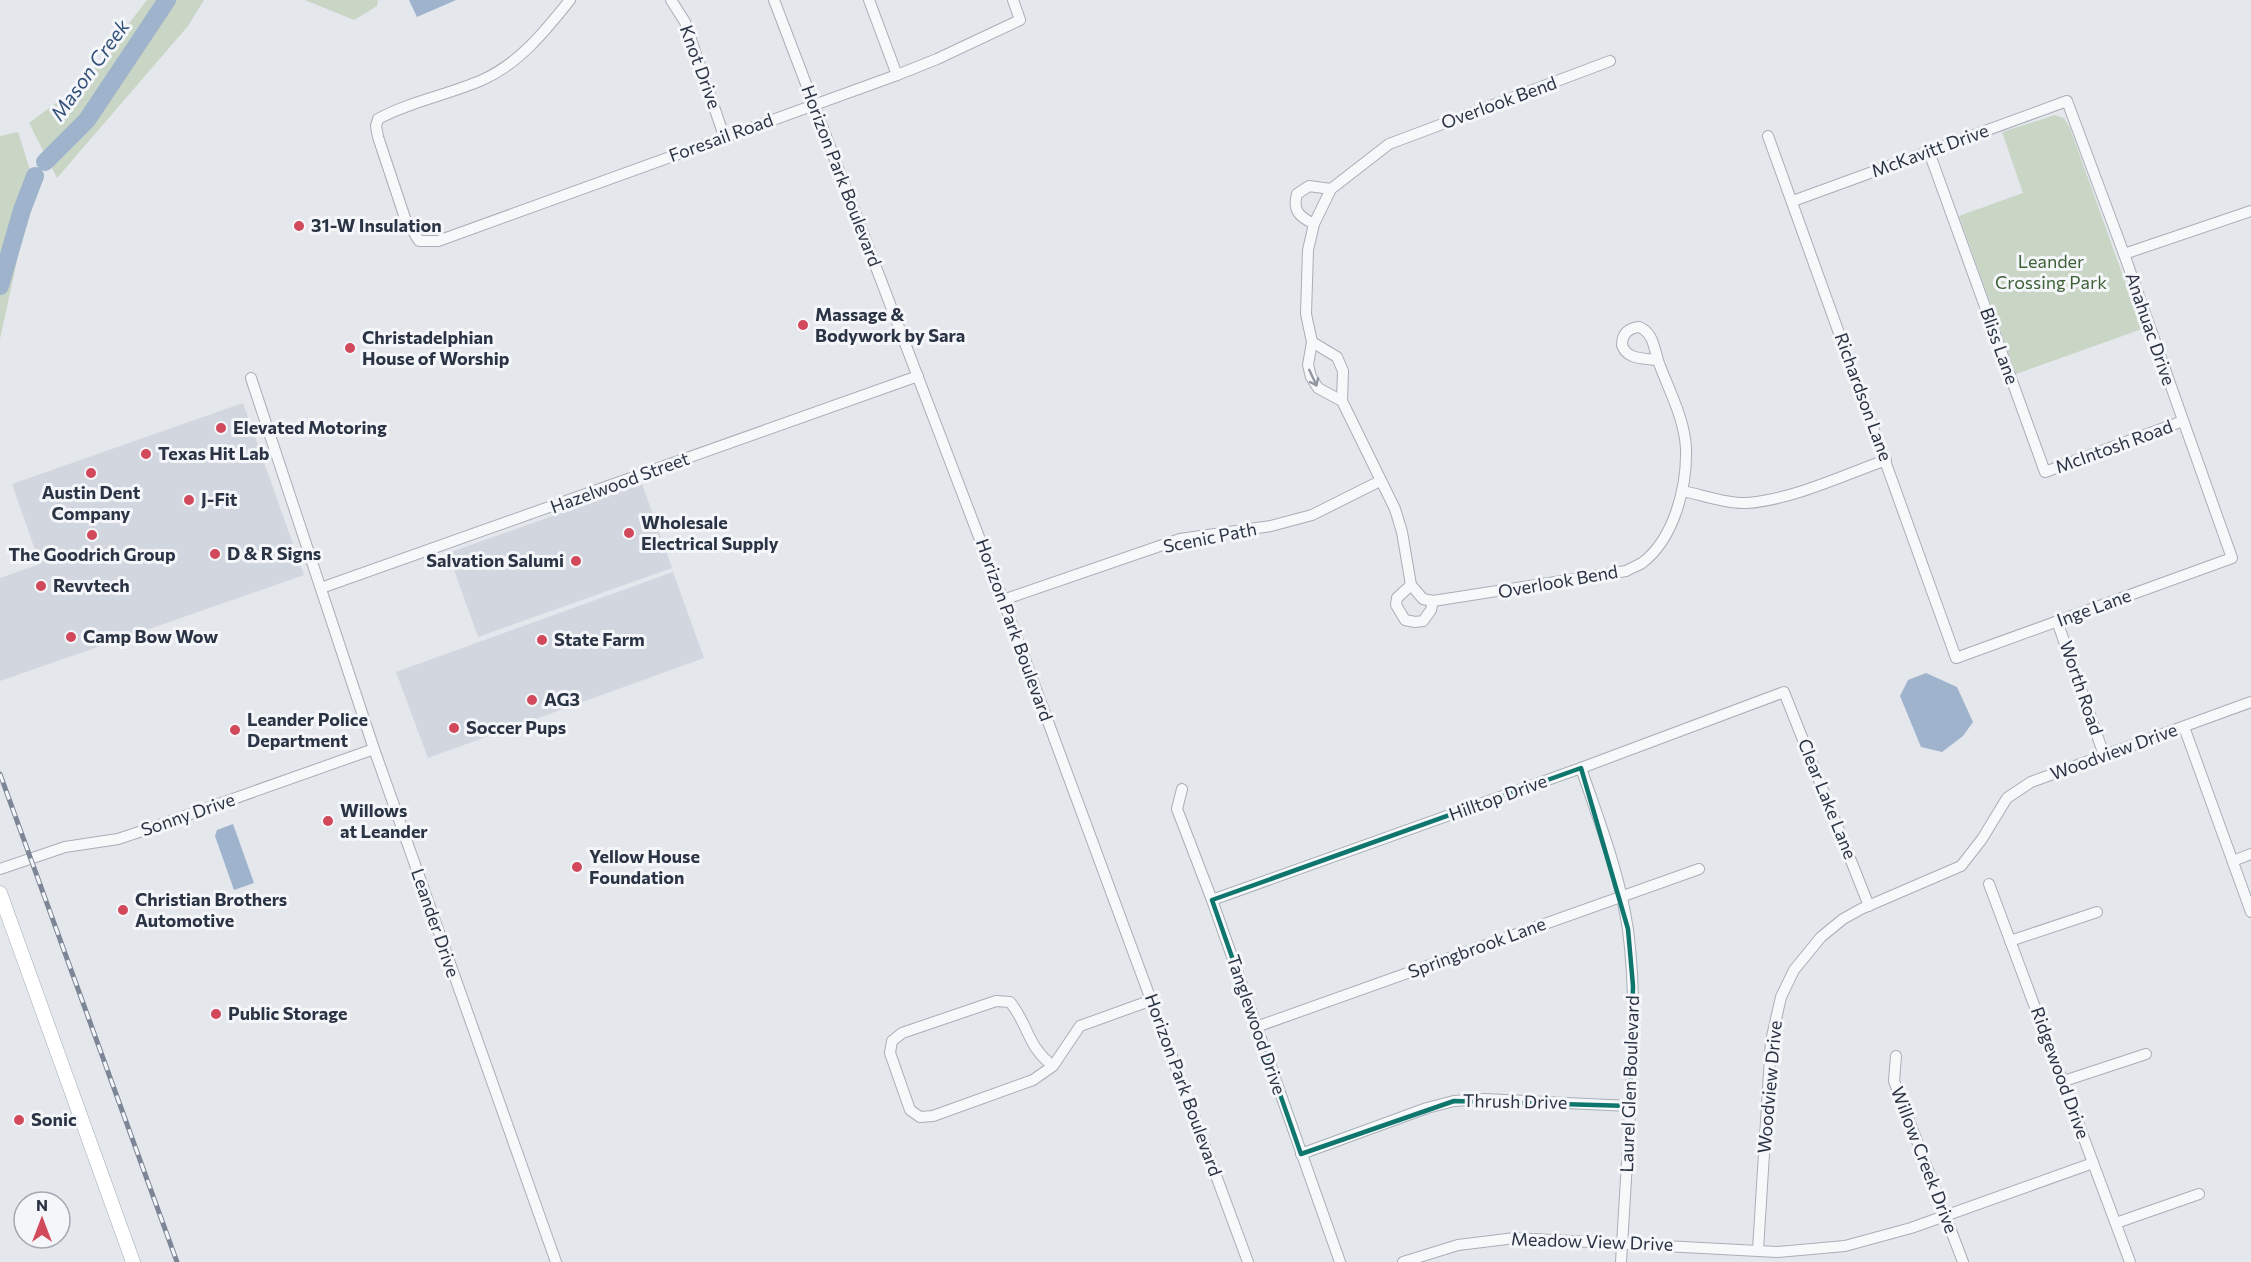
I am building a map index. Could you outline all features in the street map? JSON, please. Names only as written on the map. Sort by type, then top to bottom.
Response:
[{"type":"main road","points":[[0,893],[133,1262]]},
{"type":"street","name":"Foresail Road","points":[[570,0],[536,41],[508,65],[483,80],[392,111],[378,119],[376,126],[378,137],[405,218],[419,241],[438,241],[937,59],[1020,20],[1013,0]]},
{"type":"street","name":"Knot Drive","points":[[671,0],[685,22],[724,136]]},
{"type":"street","name":"Horizon Park Boulevard","points":[[774,0],[1003,600],[1248,1262]]},
{"type":"street","points":[[869,0],[897,75]]},
{"type":"street","name":"Overlook Bend","points":[[1342,401],[1318,388],[1311,377],[1308,365],[1312,342],[1306,314],[1306,274],[1314,224],[1330,189],[1389,144],[1610,61]]},
{"type":"street","name":"McKavitt Drive","points":[[1793,201],[2067,100]]},
{"type":"street","name":"Anahuac Drive","points":[[2067,100],[2232,558]]},
{"type":"street","name":"Richardson Lane","points":[[1768,136],[1956,658]]},
{"type":"street","name":"Bliss Lane","points":[[1929,152],[2045,472]]},
{"type":"street","points":[[1314,224],[1302,218],[1297,211],[1295,204],[1297,194],[1309,186],[1330,189]]},
{"type":"street","points":[[2124,254],[2251,211]]},
{"type":"street","points":[[1312,342],[1336,357],[1343,371],[1342,401],[1395,509],[1402,532],[1411,585],[1423,599],[1433,601],[1431,610],[1423,621],[1405,620],[1396,605],[1397,598],[1402,591],[1411,585]]},
{"type":"street","name":"Overlook Bend","points":[[1433,601],[1626,571],[1642,563],[1655,549],[1676,512],[1683,491],[1686,448],[1679,414],[1657,360]]},
{"type":"street","name":"Hazelwood Street","points":[[321,588],[918,376]]},
{"type":"street","name":"Leander Drive","points":[[251,378],[374,749],[556,1262]]},
{"type":"street","name":"McIntosh Road","points":[[2045,472],[2183,421]]},
{"type":"street","points":[[1683,491],[1745,503],[1768,500],[1886,460]]},
{"type":"street","name":"Scenic Path","points":[[1003,600],[1180,539],[1271,526],[1312,515],[1380,481]]},
{"type":"street","name":"Inge Lane","points":[[1956,658],[2232,558]]},
{"type":"street","name":"Worth Road","points":[[2057,621],[2104,755]]},
{"type":"street","name":"Hilltop Drive","points":[[1212,900],[1581,768],[1784,692]]},
{"type":"street","name":"Clear Lake Lane","points":[[1784,692],[1869,906]]},
{"type":"street","name":"Woodview Drive","points":[[1758,1250],[1771,1041],[1779,1004],[1794,970],[1811,947],[1843,919],[1961,866],[1982,839],[2007,798],[2031,782],[2251,702]]},
{"type":"street","points":[[2184,727],[2251,912]]},
{"type":"street","name":"Sonny Drive","points":[[0,869],[65,847],[118,839],[374,749]]},
{"type":"street","name":"Laurel Glen Boulevard","points":[[1581,768],[1609,850],[1621,897],[1628,929],[1633,986],[1634,1030],[1621,1262]]},
{"type":"street","name":"Tanglewood Drive","points":[[1182,789],[1177,809],[1212,900],[1340,1262]]},
{"type":"street","points":[[2232,861],[2251,854]]},
{"type":"street","name":"Springbrook Lane","points":[[1256,1027],[1699,869]]},
{"type":"street","name":"Ridgewood Drive","points":[[1989,884],[2130,1262]]},
{"type":"street","points":[[2010,940],[2097,912]]},
{"type":"street","points":[[1053,1066],[1040,1056],[1030,1042],[1017,1010],[1010,1002],[996,1001],[902,1033],[892,1041],[890,1053],[910,1110],[920,1117],[933,1116],[1033,1080],[1053,1066],[1080,1026],[1152,1000]]},
{"type":"street","points":[[2064,1081],[2146,1054]]},
{"type":"street","name":"Willow Creek Drive","points":[[1896,1056],[1894,1081],[1963,1262]]},
{"type":"street","name":"Thrush Drive","points":[[1301,1154],[1427,1108],[1455,1101],[1483,1099],[1630,1106]]},
{"type":"street","name":"Meadow View Drive","points":[[1403,1262],[1458,1245],[1496,1239],[1534,1238],[1758,1250],[1811,1250],[1845,1246],[1878,1238],[2093,1163]]},
{"type":"street","points":[[2116,1223],[2199,1194]]},
{"type":"highlighted area","points":[[1581,768],[1628,929],[1633,986],[1630,1106],[1454,1101],[1301,1154],[1212,900]]},
{"type":"shaded area","points":[[243,403],[304,575],[0,681],[0,578],[40,564],[12,484]]},
{"type":"shaded area","points":[[642,484],[672,568],[478,637],[448,553]]},
{"type":"shaded area","points":[[673,572],[704,658],[428,758],[396,672]]},
{"type":"green space","points":[[147,0],[204,0],[188,26],[57,178],[29,123],[84,82]]},
{"type":"green space","points":[[305,0],[378,0],[377,6],[354,20]]},
{"type":"green space","name":"Leander Crossing Park","points":[[2055,115],[2064,118],[2070,128],[2142,329],[2016,374],[1959,216],[2023,193],[2002,132]]},
{"type":"green space","points":[[18,132],[36,189],[22,238],[0,339],[0,136]]},
{"type":"water","points":[[409,0],[456,0],[417,17]]},
{"type":"water","points":[[1926,673],[1957,687],[1973,722],[1963,736],[1942,752],[1921,747],[1900,696],[1908,680]]},
{"type":"water","points":[[233,824],[254,883],[234,890],[215,836],[217,830]]},
{"type":"waterway","name":"Mason Creek","points":[[45,162],[87,120],[167,0]]},
{"type":"waterway","name":"Mason Creek","points":[[0,286],[22,210],[35,176]]},
{"type":"railway","points":[[0,774],[177,1262]]},
{"type":"place","name":"31-W Insulation","points":[[299,226]]},
{"type":"place","name":"Massage & Bodywork by Sara","points":[[803,325]]},
{"type":"place","name":"Christadelphian House of Worship","points":[[350,348]]},
{"type":"place","name":"Elevated Motoring","points":[[221,428]]},
{"type":"place","name":"Texas Hit Lab","points":[[146,454]]},
{"type":"place","name":"Austin Dent Company","points":[[91,473]]},
{"type":"place","name":"J-Fit","points":[[189,500]]},
{"type":"place","name":"Wholesale Electrical Supply","points":[[629,533]]},
{"type":"place","name":"The Goodrich Group","points":[[92,535]]},
{"type":"place","name":"D & R Signs","points":[[215,554]]},
{"type":"place","name":"Salvation Salumi","points":[[576,561]]},
{"type":"place","name":"Revvtech","points":[[41,586]]},
{"type":"place","name":"Camp Bow Wow","points":[[71,637]]},
{"type":"place","name":"State Farm","points":[[542,640]]},
{"type":"place","name":"AG3","points":[[532,700]]},
{"type":"place","name":"Soccer Pups","points":[[454,728]]},
{"type":"place","name":"Leander Police Department","points":[[235,730]]},
{"type":"place","name":"Willows at Leander","points":[[328,821]]},
{"type":"place","name":"Yellow House Foundation","points":[[577,867]]},
{"type":"place","name":"Christian Brothers Automotive","points":[[123,910]]},
{"type":"place","name":"Public Storage","points":[[216,1014]]},
{"type":"place","name":"Sonic","points":[[19,1120]]}]
